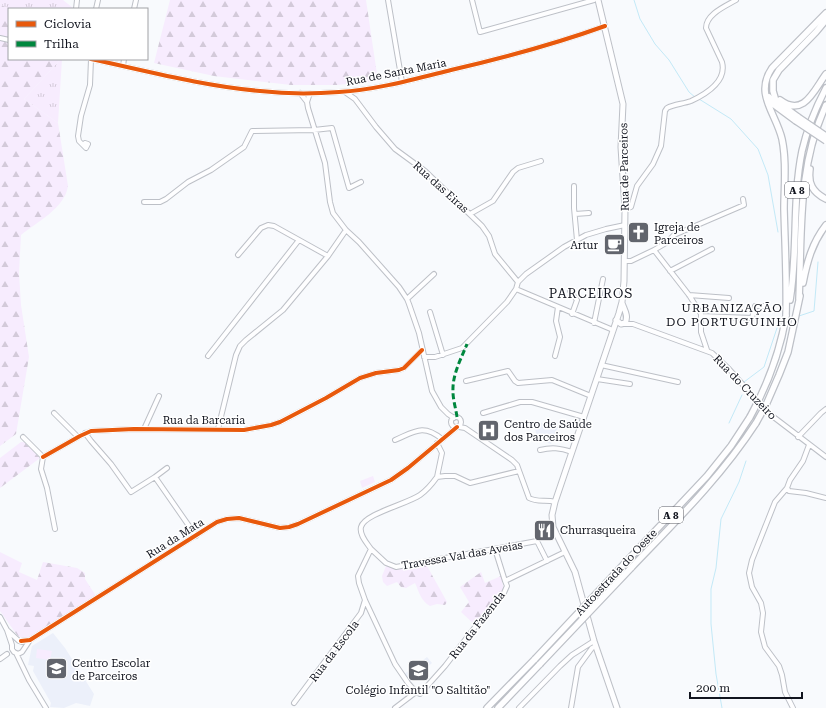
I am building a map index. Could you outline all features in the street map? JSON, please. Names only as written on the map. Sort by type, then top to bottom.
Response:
[{"type":"highway","points":[[788,298],[784,209],[784,156],[778,125],[765,93],[768,75],[772,68],[826,13]]},
{"type":"highway","points":[[826,20],[777,72],[773,84],[774,98],[779,104],[826,141]]},
{"type":"highway","points":[[816,32],[826,25]]},
{"type":"highway","points":[[774,94],[779,100],[787,105],[800,105],[811,96],[826,74]]},
{"type":"highway","points":[[766,87],[769,99],[773,104],[826,136]]},
{"type":"highway","name":"Autoestrada do Oeste","points":[[487,708],[712,471],[750,417],[770,373],[780,345],[786,316],[801,158],[812,120],[826,88]]},
{"type":"highway","name":"A 8","points":[[799,299],[803,194],[806,168],[819,122],[826,105]]},
{"type":"highway","points":[[809,157],[811,160],[809,174],[810,184],[815,192],[826,199]]},
{"type":"highway","points":[[799,299],[810,253],[818,236],[826,225]]},
{"type":"highway","name":"Autoestrada do Oeste","points":[[498,708],[718,475],[740,448],[756,423],[773,390],[791,340],[799,299]]},
{"type":"main road","name":"Rua de Parceiros","points":[[598,0],[623,104],[621,147],[625,225],[622,302],[618,314]]},
{"type":"main road","points":[[613,330],[626,321],[626,315],[622,302]]},
{"type":"main road","points":[[616,708],[595,644],[575,572],[552,524],[554,504],[618,314],[622,312],[626,315]]},
{"type":"main road","points":[[616,320],[622,324]]},
{"type":"street","points":[[388,0],[402,82]]},
{"type":"street","points":[[472,0],[480,32],[594,0]]},
{"type":"street","points":[[625,209],[631,207],[637,186],[657,155],[661,146],[665,111],[667,108],[708,92],[721,77],[723,66],[706,28],[707,20],[736,0]]},
{"type":"street","name":"Rua de Santa Maria","points":[[95,60],[224,87],[300,93],[345,92],[402,82],[515,55],[572,38],[605,26]]},
{"type":"street","points":[[84,145],[79,141],[78,136],[81,116],[90,85],[91,60]]},
{"type":"street","points":[[122,66],[124,60]]},
{"type":"street","points":[[354,90],[355,98]]},
{"type":"street","name":"Rua das Eiras","points":[[345,92],[355,98],[395,149],[425,171],[482,226],[489,236],[495,254],[518,282]]},
{"type":"street","points":[[300,93],[307,102],[314,130],[325,163],[331,208],[336,218],[346,230],[399,287],[407,299],[414,318],[432,391],[441,407],[448,414],[454,426],[465,428],[517,465],[529,498],[539,502],[551,500],[554,504]]},
{"type":"street","points":[[307,102],[310,93]]},
{"type":"street","points":[[144,202],[160,202],[188,182],[211,170],[244,147],[252,130],[314,130],[332,128],[349,188],[361,182]]},
{"type":"street","points":[[470,214],[493,201],[513,172],[518,168],[541,161]]},
{"type":"street","points":[[574,186],[577,240]]},
{"type":"street","points":[[624,261],[631,260],[654,250],[666,243],[674,235],[744,205],[743,199]]},
{"type":"street","points":[[575,214],[589,213]]},
{"type":"street","points":[[238,255],[261,228],[268,225],[274,226],[328,256]]},
{"type":"street","points":[[424,357],[435,357],[462,348],[507,302],[516,289],[518,282],[526,274],[564,247],[577,240],[606,229],[625,225]]},
{"type":"street","points":[[218,429],[236,355],[240,346],[283,310],[328,256],[346,230]]},
{"type":"street","points":[[208,356],[299,240]]},
{"type":"street","points":[[670,271],[712,249]]},
{"type":"street","points":[[654,250],[689,295],[701,314],[701,332],[707,350]]},
{"type":"street","points":[[407,299],[434,274]]},
{"type":"street","points":[[594,323],[603,279]]},
{"type":"street","points":[[516,289],[572,314],[613,330]]},
{"type":"street","points":[[570,291],[577,300],[572,314]]},
{"type":"street","points":[[689,295],[729,298]]},
{"type":"street","points":[[701,316],[752,318],[755,306],[765,306]]},
{"type":"street","points":[[555,356],[560,337],[556,321],[558,308]]},
{"type":"street","points":[[430,312],[443,355]]},
{"type":"street","name":"Rua do Cruzeiro","points":[[626,315],[633,324]]},
{"type":"street","name":"Rua do Cruzeiro","points":[[622,324],[633,324],[707,350],[717,357],[763,409],[798,437],[826,456]]},
{"type":"street","name":"Rua da Barcaria","points":[[43,457],[85,433],[103,430],[244,430],[280,422],[360,378],[376,373],[404,368],[422,350]]},
{"type":"street","points":[[601,365],[678,382]]},
{"type":"street","points":[[466,382],[508,371],[518,383],[552,380],[591,396]]},
{"type":"street","points":[[597,379],[630,384]]},
{"type":"street","points":[[144,429],[159,396]]},
{"type":"street","points":[[483,413],[520,402],[532,402],[584,417]]},
{"type":"street","points":[[798,437],[821,412],[826,409]]},
{"type":"street","points":[[54,413],[78,437]]},
{"type":"street","points":[[450,432],[452,421],[459,417],[465,428]]},
{"type":"street","points":[[458,427],[462,422]]},
{"type":"street","name":"Rua da Mata","points":[[23,650],[30,640],[217,522],[226,518],[245,519],[280,528],[294,525],[391,480],[458,427]]},
{"type":"street","points":[[395,440],[422,430],[433,432],[442,439]]},
{"type":"street","points":[[85,433],[111,464],[131,492],[167,468]]},
{"type":"street","points":[[23,437],[43,457],[41,469],[47,488],[54,530]]},
{"type":"street","points":[[416,692],[395,664],[365,600],[359,583],[358,576],[371,549],[361,533],[361,527],[365,520],[419,495],[432,484],[437,477],[442,453],[437,443]]},
{"type":"street","points":[[793,708],[785,692],[779,666],[765,647],[761,632],[763,613],[761,603],[752,587],[748,573],[775,502],[787,488],[790,480],[803,461],[809,445]]},
{"type":"street","points":[[540,450],[547,448],[560,448],[572,452]]},
{"type":"street","points":[[437,477],[455,476],[470,483],[518,471]]},
{"type":"street","points":[[155,477],[196,536]]},
{"type":"street","points":[[787,488],[792,492],[806,493],[826,498]]},
{"type":"street","name":"Travessa Val das Aveias","points":[[371,549],[386,563],[396,567],[536,541],[547,561]]},
{"type":"street","points":[[495,549],[505,581]]},
{"type":"street","name":"Rua da Fazenda","points":[[394,708],[416,692],[420,694],[445,666],[475,627],[503,595],[507,586],[505,581],[565,552]]},
{"type":"street","name":"Rua da Escola","points":[[294,703],[358,617],[365,600]]},
{"type":"street","points":[[0,617],[7,630],[12,649],[21,662],[28,680],[46,708]]},
{"type":"street","points":[[7,630],[24,644],[21,662]]},
{"type":"street","name":"Rua da Mata","points":[[20,641],[30,640]]},
{"type":"street","points":[[12,645],[15,642],[20,641]]},
{"type":"street","points":[[519,708],[568,659],[589,643],[595,644],[578,667],[571,708]]},
{"type":"street","points":[[16,653],[23,650]]},
{"type":"street","points":[[0,660],[7,654]]},
{"type":"shaded area","points":[[534,421],[558,427],[551,444],[537,440]]},
{"type":"shaded area","name":"Centro Escolar de Parceiros","points":[[53,633],[65,648],[94,694],[90,706],[76,703],[64,708],[50,707],[51,703],[33,671],[34,666],[28,665],[32,646]]},
{"type":"shaded area","name":"Colégio Infantil \"O Saltitão\"","points":[[427,657],[432,663],[409,683],[403,675]]},
{"type":"green space","points":[[0,0],[63,0],[73,8],[8,8],[8,10],[0,3]]},
{"type":"green space","points":[[170,0],[366,0],[378,81],[337,85],[291,85],[214,76],[154,63]]},
{"type":"green space","points":[[0,3],[8,10],[8,60],[60,60],[24,99],[58,123],[68,186],[66,194],[56,208],[21,235],[19,273],[21,305],[29,357],[16,434],[0,446]]},
{"type":"green space","points":[[60,60],[62,60],[58,123],[24,99]]},
{"type":"green space","points":[[21,442],[24,442],[40,458],[0,488],[0,458]]},
{"type":"green space","points":[[373,476],[375,482],[362,488],[360,481]]},
{"type":"green space","points":[[0,552],[22,563],[19,572],[37,580],[43,562],[77,568],[85,573],[85,579],[96,596],[35,635],[24,639],[17,635],[0,611]]},
{"type":"green space","points":[[426,564],[447,602],[445,605],[437,604],[430,606],[424,602],[415,583],[406,588],[401,587],[397,582],[387,586],[383,582],[382,576],[386,566],[397,569]]},
{"type":"green space","points":[[481,572],[485,583],[501,576],[504,591],[494,596],[496,602],[475,625],[461,612],[469,602],[460,587]]},
{"type":"green space","points":[[37,649],[52,651],[50,660],[36,658]]},
{"type":"waterway","points":[[634,0],[640,19],[655,44],[669,60],[689,92],[696,98]]},
{"type":"waterway","points":[[699,99],[731,119],[758,149],[768,175],[778,232]]},
{"type":"waterway","points":[[799,316],[814,311],[818,262]]},
{"type":"waterway","points":[[787,320],[794,318]]},
{"type":"waterway","points":[[744,382],[764,367],[779,322],[782,321]]},
{"type":"waterway","points":[[729,423],[742,395]]},
{"type":"waterway","points":[[722,708],[716,674],[711,624],[711,589],[716,568],[721,519],[739,482],[746,461]]},
{"type":"marked path","points":[[457,417],[453,386],[457,367],[467,344]]},
{"type":"cycle path","points":[[95,60],[217,86],[270,92],[329,93],[381,87],[490,61],[567,39],[605,26]]},
{"type":"cycle path","points":[[43,457],[91,431],[134,429],[244,430],[271,425],[280,422],[326,398],[360,378],[376,373],[404,368],[422,350]]},
{"type":"cycle path","points":[[21,641],[30,640],[217,522],[239,518],[280,528],[298,524],[391,480],[408,468],[457,427]]},
{"type":"place","name":"Igreja de Parceiros","points":[[639,233]]},
{"type":"place","name":"Artur","points":[[614,245]]},
{"type":"place","name":"Centro de Saúde dos Parceiros","points":[[488,430]]},
{"type":"place","name":"Churrasqueira","points":[[544,530]]},
{"type":"place","name":"Centro Escolar de Parceiros","points":[[56,669]]},
{"type":"place","name":"Colégio Infantil \"O Saltitão\"","points":[[418,670]]},
{"type":"district","name":"PARCEIROS","points":[[591,293]]},
{"type":"district","name":"URBANIZAÇÃO DO PORTUGUINHO","points":[[732,315]]}]
